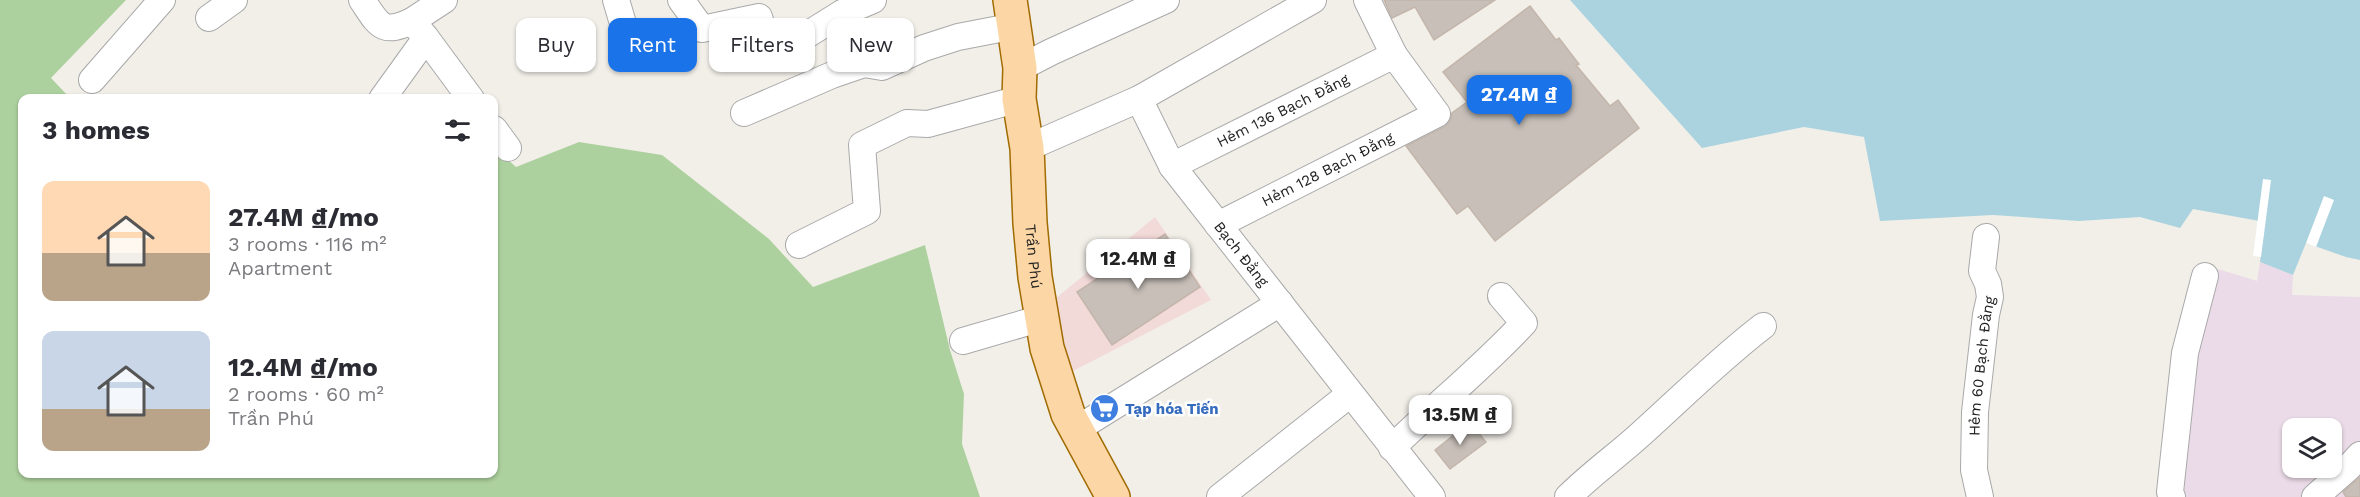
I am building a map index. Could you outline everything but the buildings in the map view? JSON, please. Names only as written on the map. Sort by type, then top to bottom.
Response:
[{"type":"main road","name":"Trần Phú","points":[[1013,13],[1028,148],[1030,223],[1035,277],[1047,348],[1068,414],[1113,497]]},
{"type":"street","points":[[92,80],[162,0]]},
{"type":"street","points":[[209,18],[234,0]]},
{"type":"street","points":[[362,0],[387,28],[419,30],[467,94]]},
{"type":"street","points":[[385,94],[419,30],[444,0]]},
{"type":"street","points":[[616,0],[621,18]]},
{"type":"street","points":[[681,0],[702,29],[759,17],[769,48],[802,38],[842,13],[873,0]]},
{"type":"street","points":[[799,245],[867,211],[862,145],[907,123],[928,124],[1020,84],[1051,52],[1166,0]]},
{"type":"street","points":[[1028,148],[1139,99],[1314,0]]},
{"type":"street","points":[[1366,0],[1394,55]]},
{"type":"street","points":[[744,113],[832,75],[864,64],[882,67],[1013,13]]},
{"type":"street","name":"Hẻm 128 Bạch Đằng","points":[[1218,225],[1437,114],[1394,55]]},
{"type":"street","name":"Hẻm 136 Bạch Đằng","points":[[1172,166],[1394,55]]},
{"type":"street","name":"Bạch Đằng","points":[[1139,99],[1172,166],[1429,496]]},
{"type":"street","name":"Hẻm 60 Bạch Đằng","points":[[1980,497],[1974,470],[1975,412],[1990,297],[1988,284],[1982,271],[1986,237]]},
{"type":"street","points":[[2172,497],[2170,492],[2185,353],[2205,276]]},
{"type":"street","points":[[1392,447],[1439,402],[1493,356],[1524,323],[1501,296]]},
{"type":"street","points":[[1077,429],[1280,303]]},
{"type":"street","points":[[963,340],[1042,318]]},
{"type":"street","points":[[1568,497],[1641,435],[1729,352],[1763,326]]},
{"type":"street","points":[[1220,497],[1350,394]]},
{"type":"street","points":[[2315,497],[2348,468],[2360,454]]},
{"type":"shaded area","points":[[1155,217],[1211,300],[1073,371],[1050,303]]},
{"type":"shaded area","points":[[2260,262],[2293,275],[2292,295],[2360,297],[2360,497],[2159,497],[2186,305],[2198,263],[2257,281]]},
{"type":"green space","points":[[0,0],[126,0],[51,78],[66,94],[18,94],[18,478],[498,478],[498,151],[516,167],[579,142],[662,155],[769,239],[813,287],[925,245],[950,350],[964,394],[962,444],[980,497],[0,497]]},
{"type":"water","points":[[1570,0],[2360,0],[2360,260],[2306,243],[2293,275],[2260,262],[2265,222],[2193,209],[2180,228],[2140,217],[2079,221],[1993,215],[1880,221],[1864,137],[1804,127],[1702,148]]},
{"type":"pier","points":[[2263,179],[2271,180],[2261,257],[2253,256]]},
{"type":"pier","points":[[2324,196],[2334,200],[2316,247],[2306,243]]},
{"type":"place","name":"Tạp hóa Tiến","points":[[1104,409]]}]
